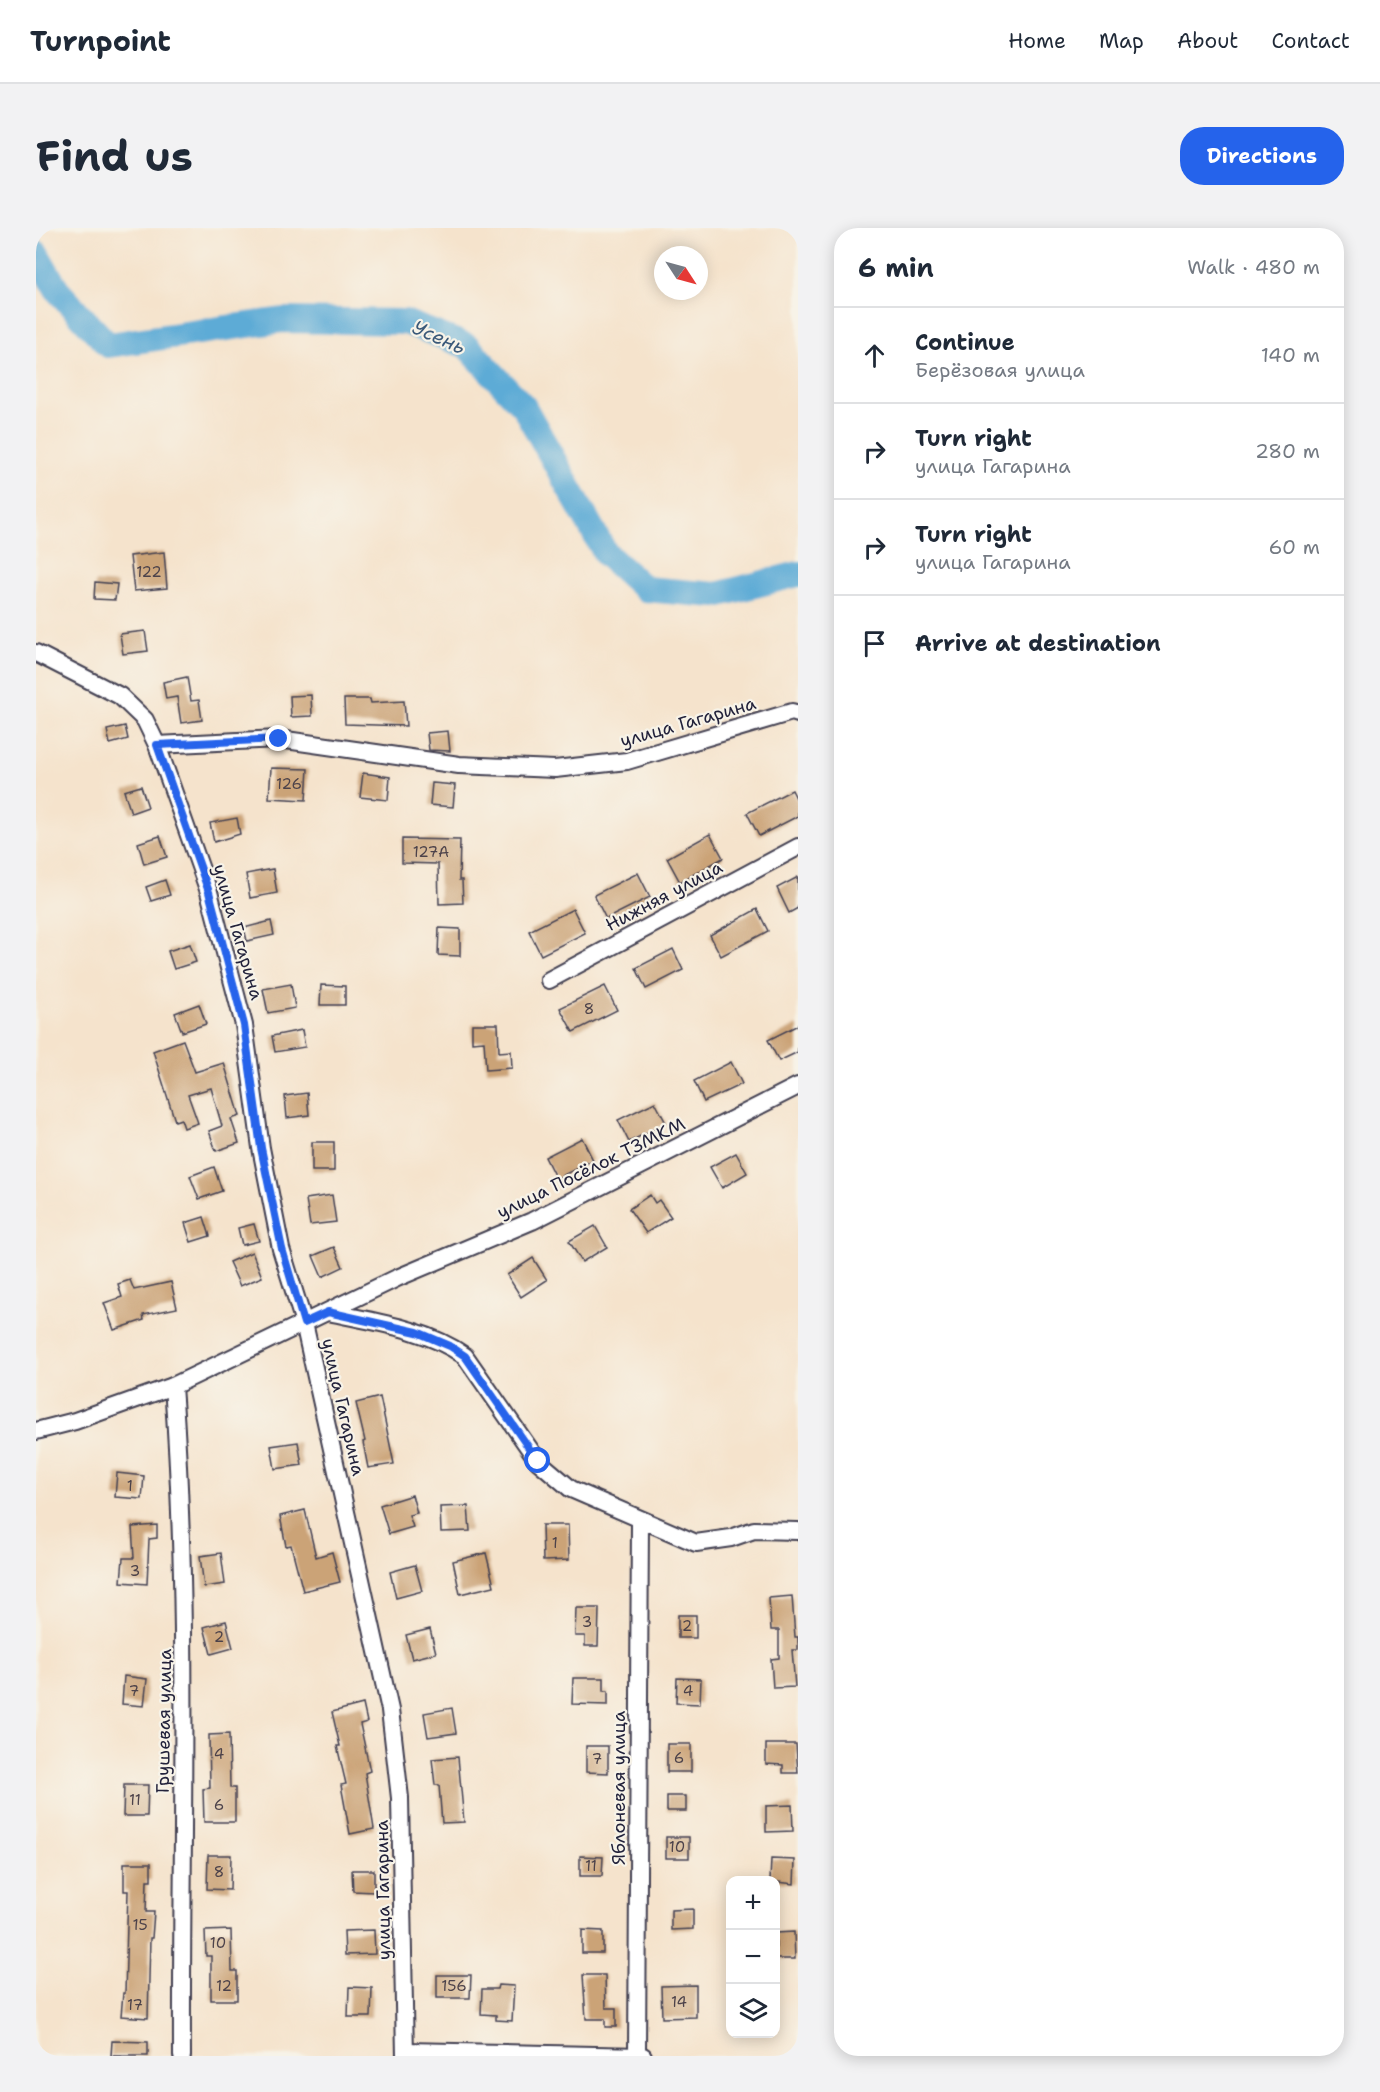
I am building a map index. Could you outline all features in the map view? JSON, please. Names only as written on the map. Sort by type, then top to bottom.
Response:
[{"type":"street","name":"улица Гагарина","points":[[36,653],[120,696],[145,720],[157,745],[209,892],[244,1025],[263,1159],[282,1249],[304,1323],[390,1710],[400,1798],[405,2054]]},
{"type":"street","name":"улица Гагарина","points":[[157,745],[279,739],[459,765],[555,769],[627,761],[792,712],[798,714]]},
{"type":"street","name":"Нижняя улица","points":[[549,980],[798,847]]},
{"type":"street","name":"улица Посёлок ТЗМКМ","points":[[36,1431],[75,1421],[173,1386],[397,1278],[532,1221],[798,1086]]},
{"type":"street","points":[[328,1312],[417,1332],[450,1346],[465,1356],[538,1461],[571,1489],[696,1543],[731,1538],[754,1530],[798,1531]]},
{"type":"street","name":"Грушевая улица","points":[[173,1386],[180,1480],[185,1672],[181,1859],[182,2056]]},
{"type":"street","name":"Яблоневая улица","points":[[637,2056],[640,1520]]},
{"type":"street","points":[[405,2054],[643,2056]]},
{"type":"building","points":[[164,552],[167,588],[134,591],[130,556]]},
{"type":"building","points":[[95,582],[117,584],[115,600],[94,599]]},
{"type":"building","points":[[145,631],[148,651],[123,654],[120,634]]},
{"type":"building","points":[[187,677],[191,701],[199,700],[202,720],[181,723],[177,697],[166,699],[163,682]]},
{"type":"building","points":[[311,695],[312,716],[291,717],[290,696]]},
{"type":"building","points":[[344,699],[370,699],[371,703],[404,701],[406,726],[345,724]]},
{"type":"building","points":[[125,726],[128,739],[110,744],[107,730]]},
{"type":"building","points":[[448,731],[450,751],[429,750],[427,733]]},
{"type":"building","points":[[271,768],[308,769],[306,800],[269,798]]},
{"type":"building","points":[[363,773],[390,777],[388,800],[360,797]]},
{"type":"building","points":[[432,783],[455,785],[453,807],[430,805]]},
{"type":"building","points":[[141,786],[148,807],[131,813],[124,791]]},
{"type":"building","points":[[792,790],[798,802],[798,816],[759,836],[747,813]]},
{"type":"building","points":[[237,818],[240,834],[214,842],[210,823]]},
{"type":"building","points":[[710,834],[723,858],[680,882],[667,858]]},
{"type":"building","points":[[160,836],[167,857],[144,864],[138,843]]},
{"type":"building","points":[[402,839],[460,840],[459,880],[462,880],[463,903],[439,904],[438,864],[402,863]]},
{"type":"building","points":[[273,869],[277,893],[250,898],[246,874]]},
{"type":"building","points":[[638,873],[650,897],[606,919],[594,895]]},
{"type":"building","points":[[798,877],[798,908],[789,913],[777,888]]},
{"type":"building","points":[[165,880],[170,895],[151,901],[146,887]]},
{"type":"building","points":[[573,909],[585,933],[541,955],[529,931]]},
{"type":"building","points":[[757,909],[768,931],[721,956],[710,935]]},
{"type":"building","points":[[271,921],[274,935],[247,941],[244,928]]},
{"type":"building","points":[[439,928],[460,929],[460,956],[438,955]]},
{"type":"building","points":[[190,944],[196,962],[174,969],[168,951]]},
{"type":"building","points":[[673,949],[683,970],[646,989],[636,968]]},
{"type":"building","points":[[291,984],[295,1008],[268,1013],[263,989]]},
{"type":"building","points":[[321,985],[345,986],[345,1005],[320,1005]]},
{"type":"building","points":[[605,986],[617,1010],[573,1032],[560,1008]]},
{"type":"building","points":[[199,1004],[206,1024],[182,1032],[175,1013]]},
{"type":"building","points":[[472,1024],[498,1024],[499,1052],[511,1051],[512,1068],[486,1070],[484,1041],[472,1042]]},
{"type":"building","points":[[798,1025],[798,1052],[779,1061],[768,1040]]},
{"type":"building","points":[[302,1030],[305,1047],[275,1052],[272,1036]]},
{"type":"building","points":[[183,1040],[195,1072],[224,1063],[240,1116],[231,1119],[239,1143],[216,1151],[209,1131],[222,1126],[211,1088],[188,1095],[198,1123],[184,1128],[181,1119],[175,1121],[153,1051]]},
{"type":"building","points":[[731,1062],[742,1084],[704,1102],[694,1081]]},
{"type":"building","points":[[307,1093],[309,1115],[287,1118],[285,1096]]},
{"type":"building","points":[[655,1102],[666,1123],[629,1142],[618,1120]]},
{"type":"building","points":[[582,1138],[593,1160],[556,1179],[545,1157]]},
{"type":"building","points":[[312,1142],[334,1142],[334,1171],[312,1171]]},
{"type":"building","points":[[736,1153],[747,1173],[722,1188],[710,1167]]},
{"type":"building","points":[[214,1167],[222,1191],[199,1199],[190,1176]]},
{"type":"building","points":[[332,1195],[336,1222],[310,1225],[306,1199]]},
{"type":"building","points":[[650,1195],[655,1203],[659,1200],[671,1217],[646,1233],[629,1209]]},
{"type":"building","points":[[204,1217],[210,1236],[191,1242],[185,1223]]},
{"type":"building","points":[[254,1224],[259,1241],[242,1245],[238,1228]]},
{"type":"building","points":[[595,1226],[607,1247],[582,1262],[569,1241]]},
{"type":"building","points":[[334,1247],[343,1267],[322,1277],[313,1256]]},
{"type":"building","points":[[252,1252],[262,1277],[240,1286],[229,1262]]},
{"type":"building","points":[[533,1258],[547,1280],[521,1297],[507,1275]]},
{"type":"building","points":[[130,1280],[134,1290],[171,1282],[177,1308],[143,1315],[144,1320],[114,1330],[104,1303],[122,1297],[118,1284]]},
{"type":"building","points":[[380,1397],[394,1464],[368,1468],[363,1442],[365,1441],[356,1403]]},
{"type":"building","points":[[298,1442],[302,1465],[275,1469],[271,1446]]},
{"type":"building","points":[[117,1473],[144,1476],[142,1499],[115,1497]]},
{"type":"building","points":[[412,1495],[417,1513],[409,1515],[413,1527],[389,1534],[380,1505]]},
{"type":"building","points":[[468,1506],[470,1531],[441,1532],[440,1507]]},
{"type":"building","points":[[305,1510],[316,1557],[332,1552],[340,1582],[303,1591],[291,1545],[286,1546],[280,1516]]},
{"type":"building","points":[[157,1525],[157,1538],[149,1539],[147,1584],[121,1582],[123,1558],[134,1558],[132,1527]]},
{"type":"building","points":[[542,1525],[568,1525],[569,1560],[543,1561]]},
{"type":"building","points":[[221,1553],[225,1584],[204,1587],[200,1556]]},
{"type":"building","points":[[486,1553],[494,1586],[460,1594],[453,1561]]},
{"type":"building","points":[[415,1565],[422,1591],[396,1598],[390,1572]]},
{"type":"building","points":[[792,1596],[795,1637],[798,1637],[798,1650],[792,1650],[795,1687],[773,1688],[771,1659],[779,1658],[779,1630],[771,1630],[769,1598]]},
{"type":"building","points":[[576,1608],[599,1608],[598,1646],[585,1646],[585,1636],[575,1636]]},
{"type":"building","points":[[678,1615],[696,1615],[696,1638],[678,1638]]},
{"type":"building","points":[[226,1621],[233,1648],[211,1654],[204,1627]]},
{"type":"building","points":[[430,1629],[436,1653],[412,1659],[406,1635]]},
{"type":"building","points":[[124,1676],[147,1679],[144,1706],[122,1704]]},
{"type":"building","points":[[573,1678],[604,1678],[604,1691],[608,1691],[608,1705],[572,1704]]},
{"type":"building","points":[[677,1678],[701,1679],[700,1704],[676,1703]]},
{"type":"building","points":[[363,1704],[367,1722],[360,1724],[370,1771],[365,1773],[374,1829],[350,1834],[341,1785],[346,1784],[332,1712]]},
{"type":"building","points":[[452,1708],[456,1733],[428,1737],[424,1713]]},
{"type":"building","points":[[229,1734],[230,1788],[235,1788],[235,1822],[204,1822],[203,1789],[210,1788],[209,1735]]},
{"type":"building","points":[[667,1744],[691,1744],[691,1772],[667,1772]]},
{"type":"building","points":[[766,1744],[796,1744],[798,1773],[783,1773],[783,1765],[766,1764]]},
{"type":"building","points":[[586,1746],[608,1746],[608,1773],[586,1772]]},
{"type":"building","points":[[458,1757],[464,1822],[442,1823],[439,1785],[435,1785],[432,1759]]},
{"type":"building","points":[[124,1785],[148,1785],[147,1816],[123,1816]]},
{"type":"building","points":[[667,1796],[686,1796],[686,1811],[667,1811]]},
{"type":"building","points":[[792,1805],[793,1831],[766,1832],[766,1806]]},
{"type":"building","points":[[666,1837],[689,1837],[689,1858],[666,1858]]},
{"type":"building","points":[[208,1855],[231,1855],[230,1890],[207,1889]]},
{"type":"building","points":[[580,1856],[603,1857],[602,1876],[580,1876]]},
{"type":"building","points":[[771,1859],[795,1860],[794,1884],[780,1882],[780,1876],[770,1876]]},
{"type":"building","points":[[124,1863],[151,1863],[151,1880],[147,1880],[146,1912],[154,1912],[152,1938],[150,1938],[148,2018],[121,2016],[123,1993],[125,1993],[128,1891],[124,1891]]},
{"type":"building","points":[[352,1870],[374,1870],[374,1892],[353,1891]]},
{"type":"building","points":[[693,1909],[693,1929],[671,1930],[671,1910]]},
{"type":"building","points":[[231,1930],[232,1971],[237,1971],[237,2000],[211,2000],[211,1956],[206,1956],[205,1931]]},
{"type":"building","points":[[374,1930],[375,1954],[345,1955],[344,1931]]},
{"type":"building","points":[[582,1930],[603,1931],[603,1953],[582,1953]]},
{"type":"building","points":[[794,1932],[795,1959],[780,1959],[780,1933]]},
{"type":"building","points":[[437,1975],[471,1975],[470,1998],[437,1998]]},
{"type":"building","points":[[583,1975],[605,1975],[606,2008],[616,2008],[616,2027],[605,2027],[605,2019],[586,2019]]},
{"type":"building","points":[[498,1985],[514,1986],[512,2021],[496,2020],[496,2015],[481,2014],[482,1989],[497,1989]]},
{"type":"building","points":[[696,1985],[696,2017],[662,2018],[661,1986]]},
{"type":"building","points":[[349,1987],[372,1988],[371,2017],[348,2017]]},
{"type":"building","points":[[112,2041],[148,2042],[148,2056],[111,2056]]},
{"type":"waterway","name":"Усень","points":[[36,253],[57,290],[108,345],[283,320],[405,322],[467,346],[524,407],[606,554],[645,589],[716,595],[798,574]]},
{"type":"route","points":[[279,739],[157,745],[209,892],[244,1025],[261,1148],[282,1249],[304,1323],[328,1312],[417,1332],[450,1346],[465,1356],[538,1461]]}]
